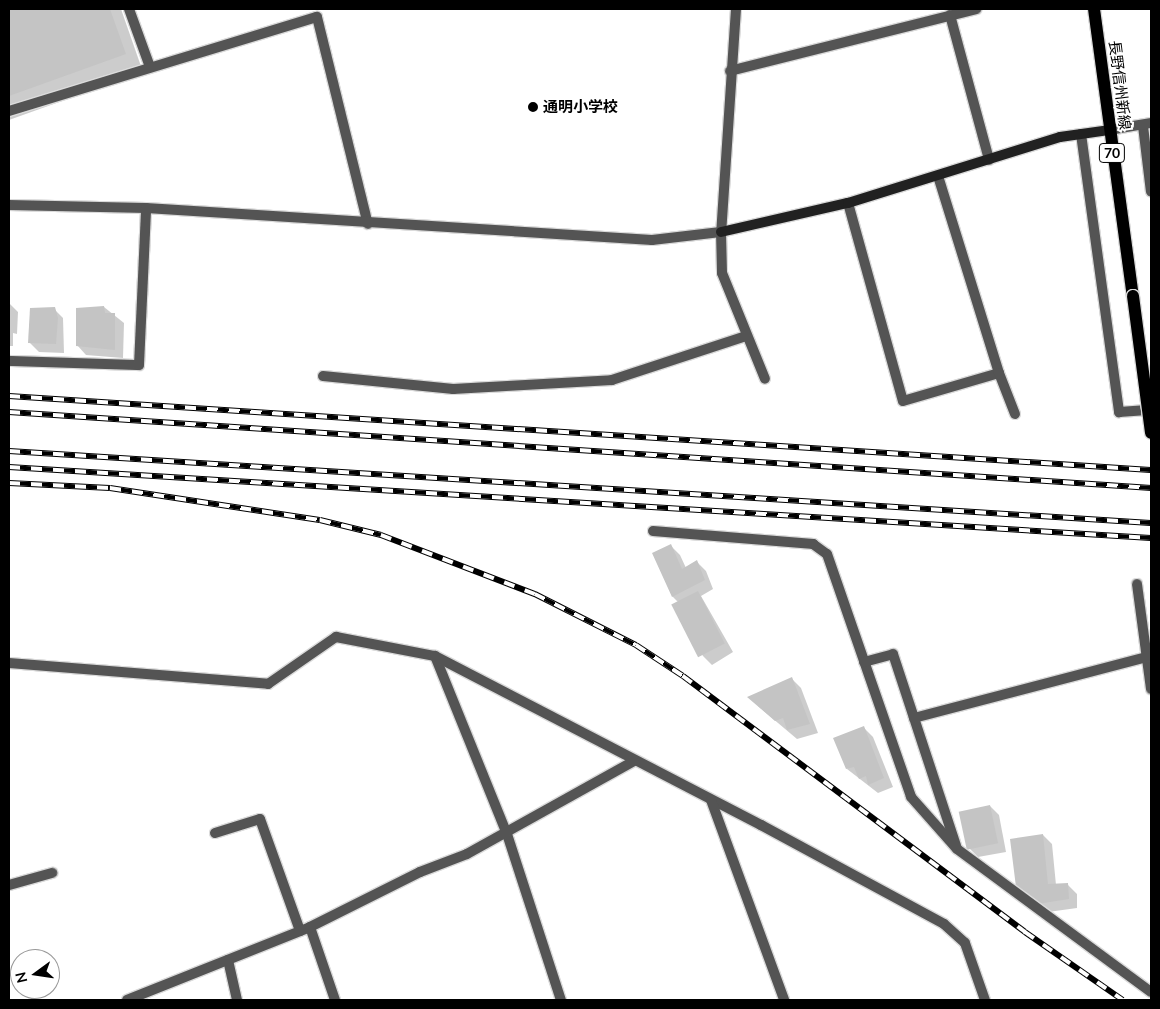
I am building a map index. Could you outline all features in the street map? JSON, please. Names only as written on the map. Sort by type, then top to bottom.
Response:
[{"type":"main road","name":"長野信州新線","points":[[1094,9],[1151,433]]},
{"type":"street","points":[[129,9],[150,67]]},
{"type":"street","points":[[736,9],[730,71],[721,232],[722,272],[746,336],[765,379]]},
{"type":"street","points":[[730,71],[950,14],[976,9]]},
{"type":"street","points":[[950,14],[989,160]]},
{"type":"street","points":[[9,112],[317,17],[368,224]]},
{"type":"street","points":[[9,205],[146,208],[368,224],[652,240],[721,232],[848,203],[1081,134],[1147,124],[1151,192]]},
{"type":"street","points":[[1081,134],[1118,412],[1151,410]]},
{"type":"street","points":[[938,176],[999,373],[1015,414]]},
{"type":"street","points":[[848,203],[902,401],[999,373]]},
{"type":"street","points":[[9,361],[139,365],[146,208]]},
{"type":"street","points":[[323,376],[453,389],[612,380],[746,336]]},
{"type":"street","points":[[653,531],[813,544],[827,554],[911,797],[957,849],[1151,992]]},
{"type":"street","points":[[1137,584],[1149,656],[1151,689]]},
{"type":"street","points":[[9,663],[268,684],[336,637],[436,656],[944,924],[966,943],[986,1000]]},
{"type":"street","points":[[864,662],[893,654],[957,849]]},
{"type":"street","points":[[436,656],[507,834],[561,1000]]},
{"type":"street","points":[[914,718],[1149,656]]},
{"type":"street","points":[[127,1000],[310,927],[420,872],[507,834],[634,761]]},
{"type":"street","points":[[711,800],[784,1000]]},
{"type":"street","points":[[215,834],[260,820],[300,931]]},
{"type":"street","points":[[9,885],[52,873]]},
{"type":"street","points":[[310,927],[335,1000]]},
{"type":"street","points":[[228,960],[238,1000]]},
{"type":"building","points":[[9,9],[110,9],[126,54],[9,96]]},
{"type":"building","points":[[104,306],[105,313],[115,313],[115,350],[76,346],[76,308]]},
{"type":"building","points":[[55,307],[58,318],[56,344],[28,343],[30,308]]},
{"type":"building","points":[[671,544],[682,569],[697,560],[705,580],[672,597],[652,553]]},
{"type":"building","points":[[698,591],[725,644],[698,657],[671,605]]},
{"type":"building","points":[[792,677],[810,724],[787,730],[783,718],[775,721],[747,697]]},
{"type":"building","points":[[864,726],[884,778],[868,785],[866,776],[859,779],[854,767],[846,769],[833,738]]},
{"type":"building","points":[[990,805],[998,843],[967,850],[959,812]]},
{"type":"building","points":[[1043,834],[1048,884],[1068,883],[1069,899],[1031,905],[1029,894],[1017,895],[1010,839]]},
{"type":"railway","points":[[9,396],[1151,470]]},
{"type":"railway","points":[[9,412],[1151,488]]},
{"type":"railway","points":[[9,451],[1151,523]]},
{"type":"railway","points":[[9,467],[1151,538]]},
{"type":"railway","points":[[9,483],[110,488],[320,520],[381,535],[535,594],[636,645],[683,676],[1025,932],[1123,1000]]},
{"type":"place","name":"通明小学校","points":[[533,107]]}]
